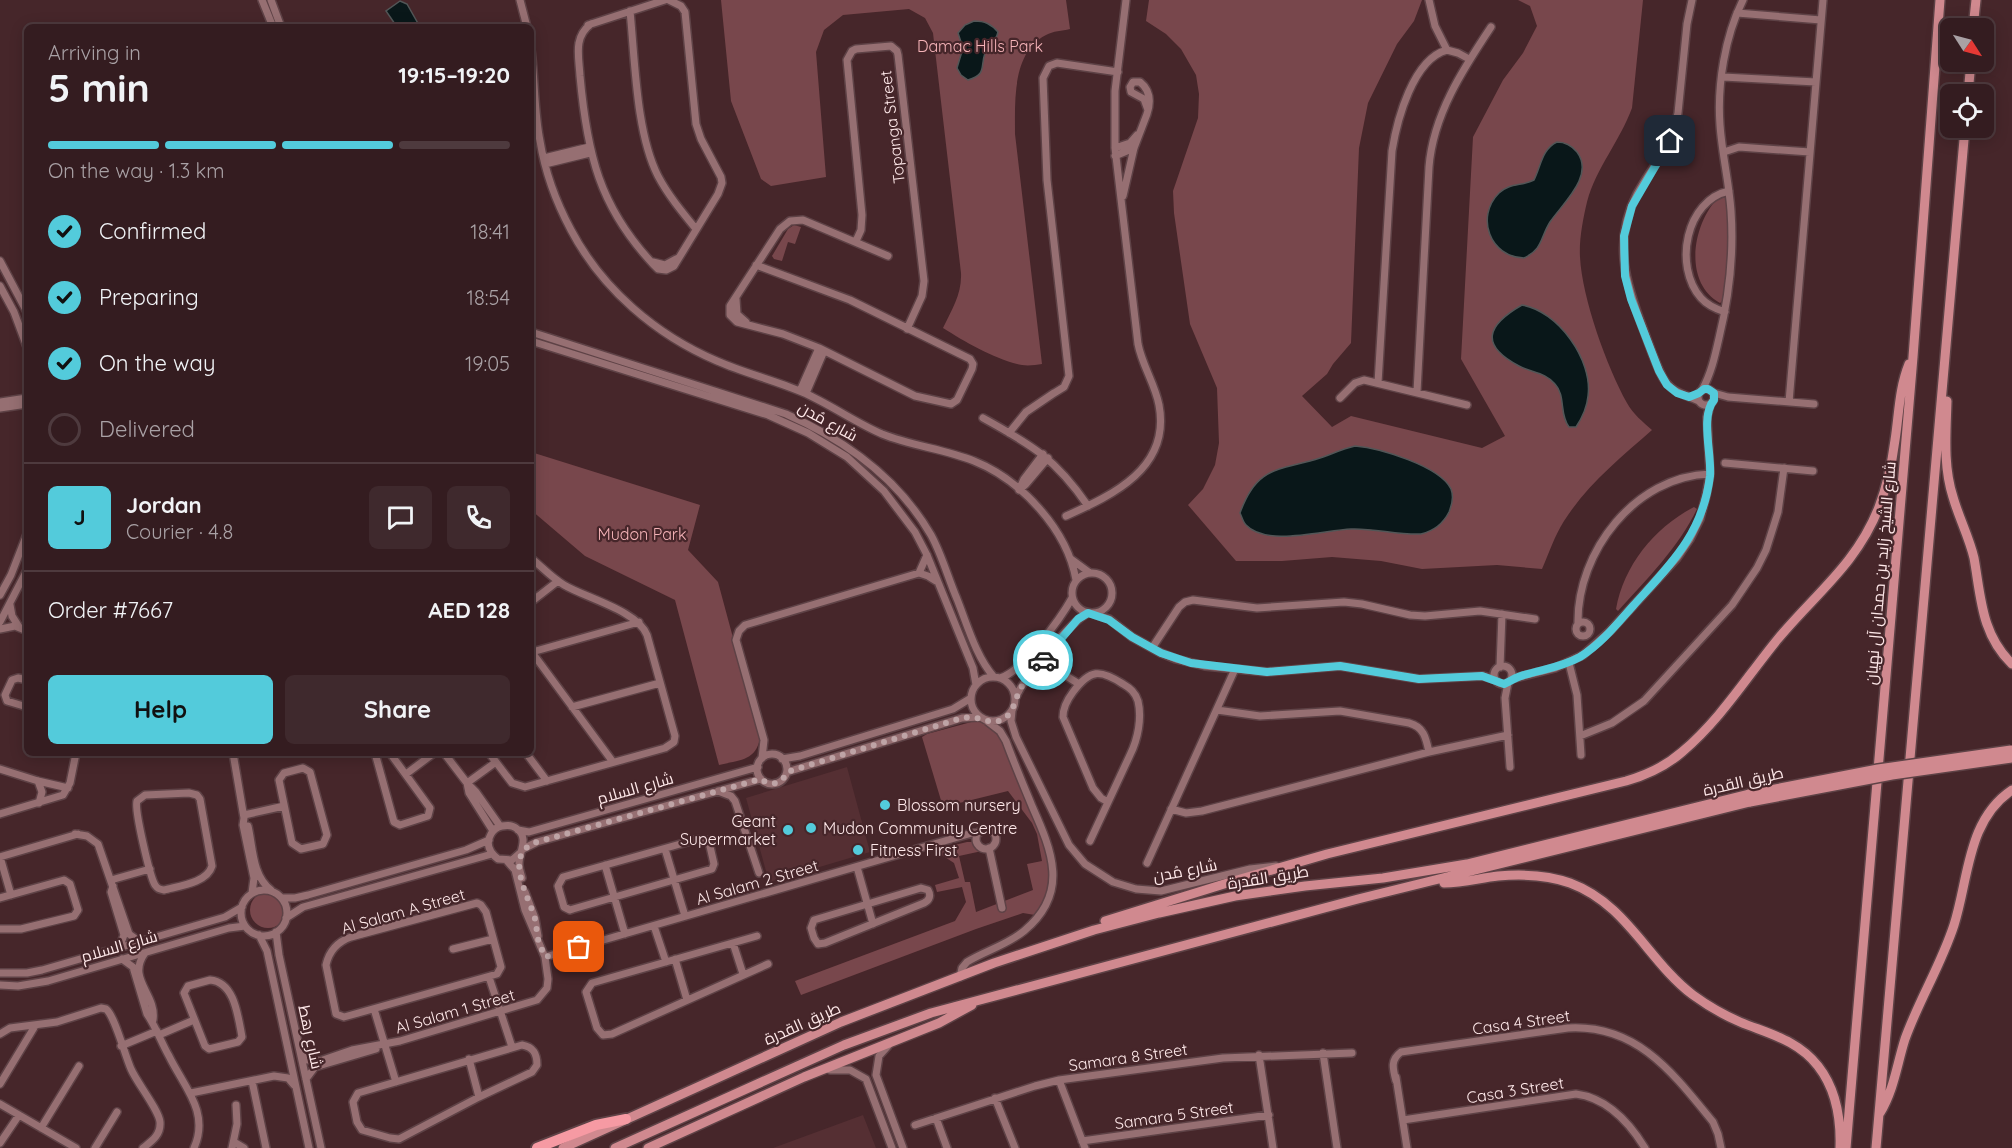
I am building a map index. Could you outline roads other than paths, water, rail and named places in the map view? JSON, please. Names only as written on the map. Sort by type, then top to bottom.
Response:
[{"type":"highway","points":[[537,1148],[596,1125],[626,1119]]},
{"type":"main road","name":"شارع الشيخ زايد بن حمدان آل نهيان","points":[[1846,1148],[1913,357],[1940,0]]},
{"type":"main road","points":[[1974,18],[1976,0]]},
{"type":"main road","points":[[1876,1148],[1964,138]]},
{"type":"main road","points":[[1062,940],[1116,917],[1288,865],[1626,781],[1660,767],[1684,750],[1729,702],[1787,628],[1836,578],[1860,545],[1879,506],[1888,475],[1895,443],[1901,388],[1913,357]]},
{"type":"main road","points":[[1943,375],[1947,400],[1946,464],[1952,497],[1971,548],[1983,616],[1995,645],[2012,664]]},
{"type":"main road","name":"طريق القدرة","points":[[563,1148],[841,1022],[960,976],[1062,940],[1126,921],[1235,896],[1401,876],[1467,864],[1750,798],[2012,753]]},
{"type":"main road","points":[[1879,1115],[1891,1091],[1911,1023],[1948,941],[1977,833],[1990,810],[2012,790]]},
{"type":"main road","name":"طريق القدرة","points":[[615,1148],[869,1035],[912,1019],[1358,899],[1750,798]]},
{"type":"main road","points":[[1430,882],[1461,882],[1510,875],[1534,876],[1571,883],[1593,894],[1622,917],[1665,970],[1693,995],[1726,1015],[1783,1038],[1799,1047],[1812,1060],[1824,1074],[1834,1099],[1840,1128],[1840,1148]]},
{"type":"main road","points":[[648,1148],[804,1077],[950,1018],[980,1000]]},
{"type":"street","points":[[262,0],[272,24]]},
{"type":"street","points":[[271,0],[280,24]]},
{"type":"street","points":[[520,0],[526,24]]},
{"type":"street","points":[[667,0],[681,6],[685,12],[696,124],[722,183],[721,189],[674,266],[666,270],[658,268],[629,236],[608,200],[590,150],[584,117],[578,48],[581,35],[591,24],[630,11],[667,0]]},
{"type":"street","points":[[1066,516],[1119,490],[1133,480],[1144,468],[1155,446],[1160,422],[1159,405],[1144,368],[1138,344],[1115,152],[1115,91],[1126,0]]},
{"type":"street","points":[[1429,0],[1435,26],[1448,50],[1469,59]]},
{"type":"street","points":[[1692,0],[1675,127],[1664,153],[1632,206],[1627,222],[1623,252],[1628,287],[1659,371],[1672,390],[1689,397],[1728,397],[1814,404]]},
{"type":"street","points":[[534,83],[539,139],[561,210],[580,246],[600,273],[634,309],[660,329],[695,351],[718,362],[803,392],[880,433],[975,462],[1005,479],[1048,520],[1071,559],[1076,580],[1072,589],[1075,605],[1114,622],[1132,637],[1152,648],[1191,663],[1235,669],[1278,671],[1340,666],[1419,679],[1527,674],[1569,663],[1604,638],[1677,558],[1700,519],[1710,474],[1707,397],[1710,373],[1725,312],[1731,262],[1729,191],[1720,122],[1723,77],[1728,40],[1743,0]]},
{"type":"street","points":[[1789,402],[1823,0]]},
{"type":"street","points":[[630,11],[642,123],[651,157],[666,189],[696,228]]},
{"type":"street","points":[[1737,13],[1821,20]]},
{"type":"street","points":[[1417,392],[1430,150],[1438,120],[1469,59],[1491,27]]},
{"type":"street","name":"Topanga Street","points":[[856,242],[861,230],[862,215],[847,60],[852,51],[856,49],[891,46],[898,55],[924,281],[922,296],[907,329]]},
{"type":"street","points":[[1378,383],[1394,137],[1419,72],[1430,60],[1448,50]]},
{"type":"street","points":[[1009,433],[1026,412],[1067,384],[1068,369],[1045,161],[1044,74],[1049,66],[1057,63],[1118,72]]},
{"type":"street","points":[[1723,77],[1816,82]]},
{"type":"street","points":[[1122,205],[1134,148],[1148,110]]},
{"type":"street","points":[[1115,152],[1130,143],[1140,131]]},
{"type":"street","points":[[1724,152],[1739,147],[1810,152]]},
{"type":"street","points":[[1115,152],[1134,148]]},
{"type":"street","points":[[544,161],[590,150]]},
{"type":"street","points":[[1725,312],[1705,302],[1695,290],[1686,254],[1692,226],[1703,206],[1718,194],[1729,191]]},
{"type":"street","points":[[756,265],[832,292],[962,355],[968,364],[969,375],[957,400],[951,404],[915,396],[822,349],[748,323],[737,314],[736,298],[756,265],[780,229],[790,221],[802,220],[888,256]]},
{"type":"street","points":[[0,261],[24,306]]},
{"type":"street","points":[[0,286],[14,312],[24,338]]},
{"type":"street","name":"شارع مُدن","points":[[534,333],[786,414],[825,432],[860,456],[900,492],[931,536],[980,654],[997,678]]},
{"type":"street","name":"شارع مُدن","points":[[534,342],[768,415],[808,433],[847,457],[873,478],[906,519],[927,555],[973,668],[976,685]]},
{"type":"street","points":[[803,392],[822,349]]},
{"type":"street","points":[[1340,398],[1359,381],[1378,383],[1467,405]]},
{"type":"street","points":[[0,402],[24,398]]},
{"type":"street","points":[[0,408],[24,404]]},
{"type":"street","points":[[982,418],[1045,456],[1065,474],[1088,506]]},
{"type":"street","points":[[1019,490],[1024,479],[1045,456]]},
{"type":"street","points":[[1725,463],[1813,471]]},
{"type":"street","points":[[1580,736],[1612,723],[1644,701],[1732,605],[1751,578],[1766,550],[1778,512],[1784,468]]},
{"type":"street","points":[[1578,623],[1580,597],[1587,572],[1598,548],[1616,523],[1640,500],[1663,485],[1710,474]]},
{"type":"street","points":[[0,596],[24,542]]},
{"type":"street","points":[[919,573],[927,555]]},
{"type":"street","points":[[1071,559],[1090,573]]},
{"type":"street","points":[[491,756],[508,778],[518,786],[525,787],[665,748],[674,742],[675,736],[647,635],[639,622],[558,581],[534,561]]},
{"type":"street","points":[[764,740],[762,758],[758,767],[761,779],[769,783],[778,783],[785,777],[787,767],[764,740],[736,639],[739,631],[745,625],[919,573],[936,581]]},
{"type":"street","points":[[1076,580],[1090,573],[1097,573],[1108,581],[1111,587],[1114,622]]},
{"type":"street","points":[[0,622],[24,576]]},
{"type":"street","points":[[534,600],[558,581]]},
{"type":"street","points":[[960,976],[967,962],[1023,932],[1040,913],[1052,886],[1052,856],[1003,736],[973,709],[971,698],[976,685],[981,681],[1011,674],[1057,621],[1072,598]]},
{"type":"street","points":[[987,721],[998,721],[1012,711],[1021,687],[1078,619],[1102,610],[1111,600]]},
{"type":"street","points":[[1152,648],[1179,607],[1193,600],[1257,608],[1344,602],[1410,615],[1425,616],[1480,611],[1535,619]]},
{"type":"street","points":[[10,605],[12,616],[19,627]]},
{"type":"street","points":[[1502,614],[1502,655],[1510,767]]},
{"type":"street","points":[[534,651],[639,622]]},
{"type":"street","points":[[0,629],[11,626],[24,630]]},
{"type":"street","points":[[1053,648],[1058,662],[1068,676]]},
{"type":"street","points":[[534,656],[613,762]]},
{"type":"street","points":[[1023,661],[1035,669],[1055,669],[1079,684]]},
{"type":"street","points":[[1569,663],[1577,695],[1581,755]]},
{"type":"street","points":[[1147,863],[1235,669]]},
{"type":"street","points":[[1090,841],[1136,742],[1138,728],[1138,701],[1132,690],[1106,674],[1093,674],[1079,684],[1065,704],[1063,721],[1093,788],[1101,798],[1108,802]]},
{"type":"street","points":[[997,678],[1011,686],[1015,699]]},
{"type":"street","points":[[24,679],[12,680],[2,699],[24,706]]},
{"type":"street","points":[[572,707],[660,683]]},
{"type":"street","points":[[782,759],[800,756],[953,709],[971,698]]},
{"type":"street","points":[[1216,710],[1260,716],[1340,711],[1409,723],[1420,728],[1424,733],[1429,752]]},
{"type":"street","name":"شارع مُدن","points":[[1012,711],[1011,721],[1016,737],[1065,838],[1079,858],[1105,879],[1128,888],[1145,891],[1169,890],[1250,869],[1288,865]]},
{"type":"street","points":[[787,772],[962,718],[980,717]]},
{"type":"street","points":[[1171,809],[1186,813],[1202,811],[1429,752],[1508,735]]},
{"type":"street","points":[[762,758],[775,755]]},
{"type":"street","points":[[0,814],[60,797],[68,788],[75,756]]},
{"type":"street","points":[[234,756],[250,845],[260,878],[286,904],[286,918]]},
{"type":"street","points":[[376,756],[394,822],[400,825],[424,818],[430,812],[430,808],[392,756]]},
{"type":"street","points":[[406,774],[430,756]]},
{"type":"street","points":[[446,756],[497,829]]},
{"type":"street","points":[[528,756],[547,781]]},
{"type":"street","points":[[467,783],[496,762]]},
{"type":"street","name":"شارع السلام","points":[[519,830],[529,832],[758,767]]},
{"type":"street","points":[[0,769],[68,788]]},
{"type":"street","points":[[298,769],[307,769],[310,772],[327,835],[323,844],[307,849],[296,847],[291,838],[284,806],[281,776],[298,769]]},
{"type":"street","name":"شارع السلام","points":[[522,850],[537,842],[761,779]]},
{"type":"street","points":[[38,781],[42,792],[39,803]]},
{"type":"street","points":[[718,791],[731,795],[735,801],[759,873]]},
{"type":"street","points":[[1029,798],[1042,792]]},
{"type":"street","points":[[189,793],[197,795],[201,802],[212,866],[210,872],[200,879],[164,890],[155,885],[150,869],[136,811],[137,801],[145,795],[189,793]]},
{"type":"street","points":[[244,817],[284,806]]},
{"type":"street","points":[[282,898],[308,895],[466,849],[489,840],[497,829],[508,825],[519,830],[524,842],[518,857],[507,861],[498,859],[492,854],[489,840]]},
{"type":"street","points":[[986,829],[993,832],[995,843],[989,848],[983,848],[978,837],[986,829]]},
{"type":"street","points":[[11,895],[0,857],[75,834],[87,832],[98,837],[122,920],[124,935],[119,948]]},
{"type":"street","name":"Al Salam 2 Street","points":[[545,957],[965,836],[978,837]]},
{"type":"street","points":[[702,839],[709,842],[714,864],[711,869],[674,881],[570,910],[564,907],[558,891],[559,881],[563,877],[606,865],[702,839]]},
{"type":"street","points":[[250,845],[254,878],[252,893],[242,907],[242,920],[245,926],[259,935],[271,935],[276,932],[286,918],[303,907],[492,854]]},
{"type":"street","points":[[989,848],[1002,908]]},
{"type":"street","points":[[665,849],[685,916]]},
{"type":"street","name":"Al Salam 1 Street","points":[[522,850],[519,866],[531,917]]},
{"type":"street","name":"Al Salam 1 Street","points":[[302,1056],[308,1060],[320,1061],[531,1004],[537,1000],[547,988],[545,957],[515,870],[507,861]]},
{"type":"street","points":[[606,865],[625,934]]},
{"type":"street","points":[[857,867],[873,924]]},
{"type":"street","points":[[112,883],[150,869]]},
{"type":"street","points":[[0,898],[64,880],[70,884],[78,910],[74,916],[31,927],[14,930],[0,929]]},
{"type":"street","points":[[921,888],[926,888],[930,897],[927,902],[822,944],[815,942],[811,931],[814,920],[867,903],[921,888]]},
{"type":"street","points":[[252,893],[262,890],[273,892]]},
{"type":"street","name":"Al Salam A Street","points":[[477,903],[484,908],[501,967],[497,974],[489,977],[344,1017],[334,1011],[326,965],[332,951],[343,940],[477,903]]},
{"type":"street","name":"شارع السلام","points":[[0,974],[34,972],[225,917],[242,907]]},
{"type":"street","points":[[122,920],[129,933],[140,942]]},
{"type":"street","name":"شارع السلام","points":[[0,985],[18,986],[41,982],[229,928],[245,926]]},
{"type":"street","points":[[654,926],[666,963]]},
{"type":"street","name":"شارع رهط","points":[[276,932],[321,1148]]},
{"type":"street","name":"شارع رهط","points":[[259,935],[267,951],[309,1148]]},
{"type":"street","points":[[757,936],[592,983],[588,987],[587,997],[599,1032],[603,1035],[612,1035],[768,963]]},
{"type":"street","points":[[453,949],[493,939]]},
{"type":"street","points":[[733,943],[743,974]]},
{"type":"street","points":[[143,990],[138,969],[139,961],[145,953]]},
{"type":"street","points":[[122,959],[133,967],[148,1004],[147,1014],[153,1020],[169,1058],[198,1108],[199,1132],[194,1148]]},
{"type":"street","points":[[675,960],[687,1000]]},
{"type":"street","points":[[489,977],[512,1047]]},
{"type":"street","points":[[216,981],[227,987],[230,992],[242,1036],[241,1040],[207,1048],[194,1020],[185,997],[185,989],[192,984],[216,981]]},
{"type":"street","points":[[0,1034],[10,1028],[35,1026],[101,1008],[106,1009],[113,1017],[121,1046],[137,1081],[159,1117],[160,1124],[156,1137],[143,1148]]},
{"type":"street","points":[[374,1009],[396,1082]]},
{"type":"street","points":[[121,1046],[194,1020]]},
{"type":"street","points":[[0,1084],[35,1026]]},
{"type":"street","name":"Casa 4 Street","points":[[1407,1148],[1393,1070],[1394,1060],[1401,1052],[1568,1028],[1594,1028],[1629,1039],[1643,1048],[1669,1072],[1713,1122],[1721,1148]]},
{"type":"street","points":[[903,1148],[876,1075],[877,1064],[883,1050],[908,1034]]},
{"type":"street","points":[[522,1045],[534,1050],[537,1060],[532,1072],[399,1139],[362,1130],[357,1122],[353,1102],[356,1095],[512,1047],[522,1045]]},
{"type":"street","name":"Al Salam 1 Street","points":[[306,1079],[315,1067],[353,1053]]},
{"type":"street","points":[[1323,1053],[1337,1148]]},
{"type":"street","name":"Samara 8 Street","points":[[915,1125],[995,1098],[1059,1080],[1223,1058],[1352,1053]]},
{"type":"street","points":[[1259,1055],[1273,1148]]},
{"type":"street","points":[[469,1059],[479,1097]]},
{"type":"street","points":[[41,1128],[79,1066]]},
{"type":"street","points":[[804,1077],[839,1069],[850,1070],[866,1079],[892,1148]]},
{"type":"street","points":[[191,1093],[283,1076],[296,1087]]},
{"type":"street","points":[[1059,1080],[1084,1145]]},
{"type":"street","points":[[252,1081],[266,1148]]},
{"type":"street","name":"Casa 3 Street","points":[[1402,1120],[1576,1094],[1598,1099],[1608,1105],[1626,1123],[1645,1148]]},
{"type":"street","points":[[995,1098],[1014,1148]]},
{"type":"street","points":[[0,1104],[76,1148]]},
{"type":"street","points":[[236,1105],[237,1124],[233,1145],[244,1148]]},
{"type":"street","points":[[95,1148],[117,1112]]},
{"type":"street","points":[[1,1146],[19,1115]]},
{"type":"street","name":"Samara 5 Street","points":[[1084,1145],[1269,1115]]},
{"type":"street","points":[[936,1119],[947,1148]]},
{"type":"place","name":"Blossom nursery","points":[[885,805]]},
{"type":"place","name":"Mudon Community Centre","points":[[811,828]]},
{"type":"place","name":"Geant Supermarket","points":[[788,830]]},
{"type":"place","name":"Fitness First","points":[[858,850]]},
{"type":"park label","name":"Damac Hills Park","points":[[980,46]]},
{"type":"park label","name":"Mudon Park","points":[[642,534]]}]
